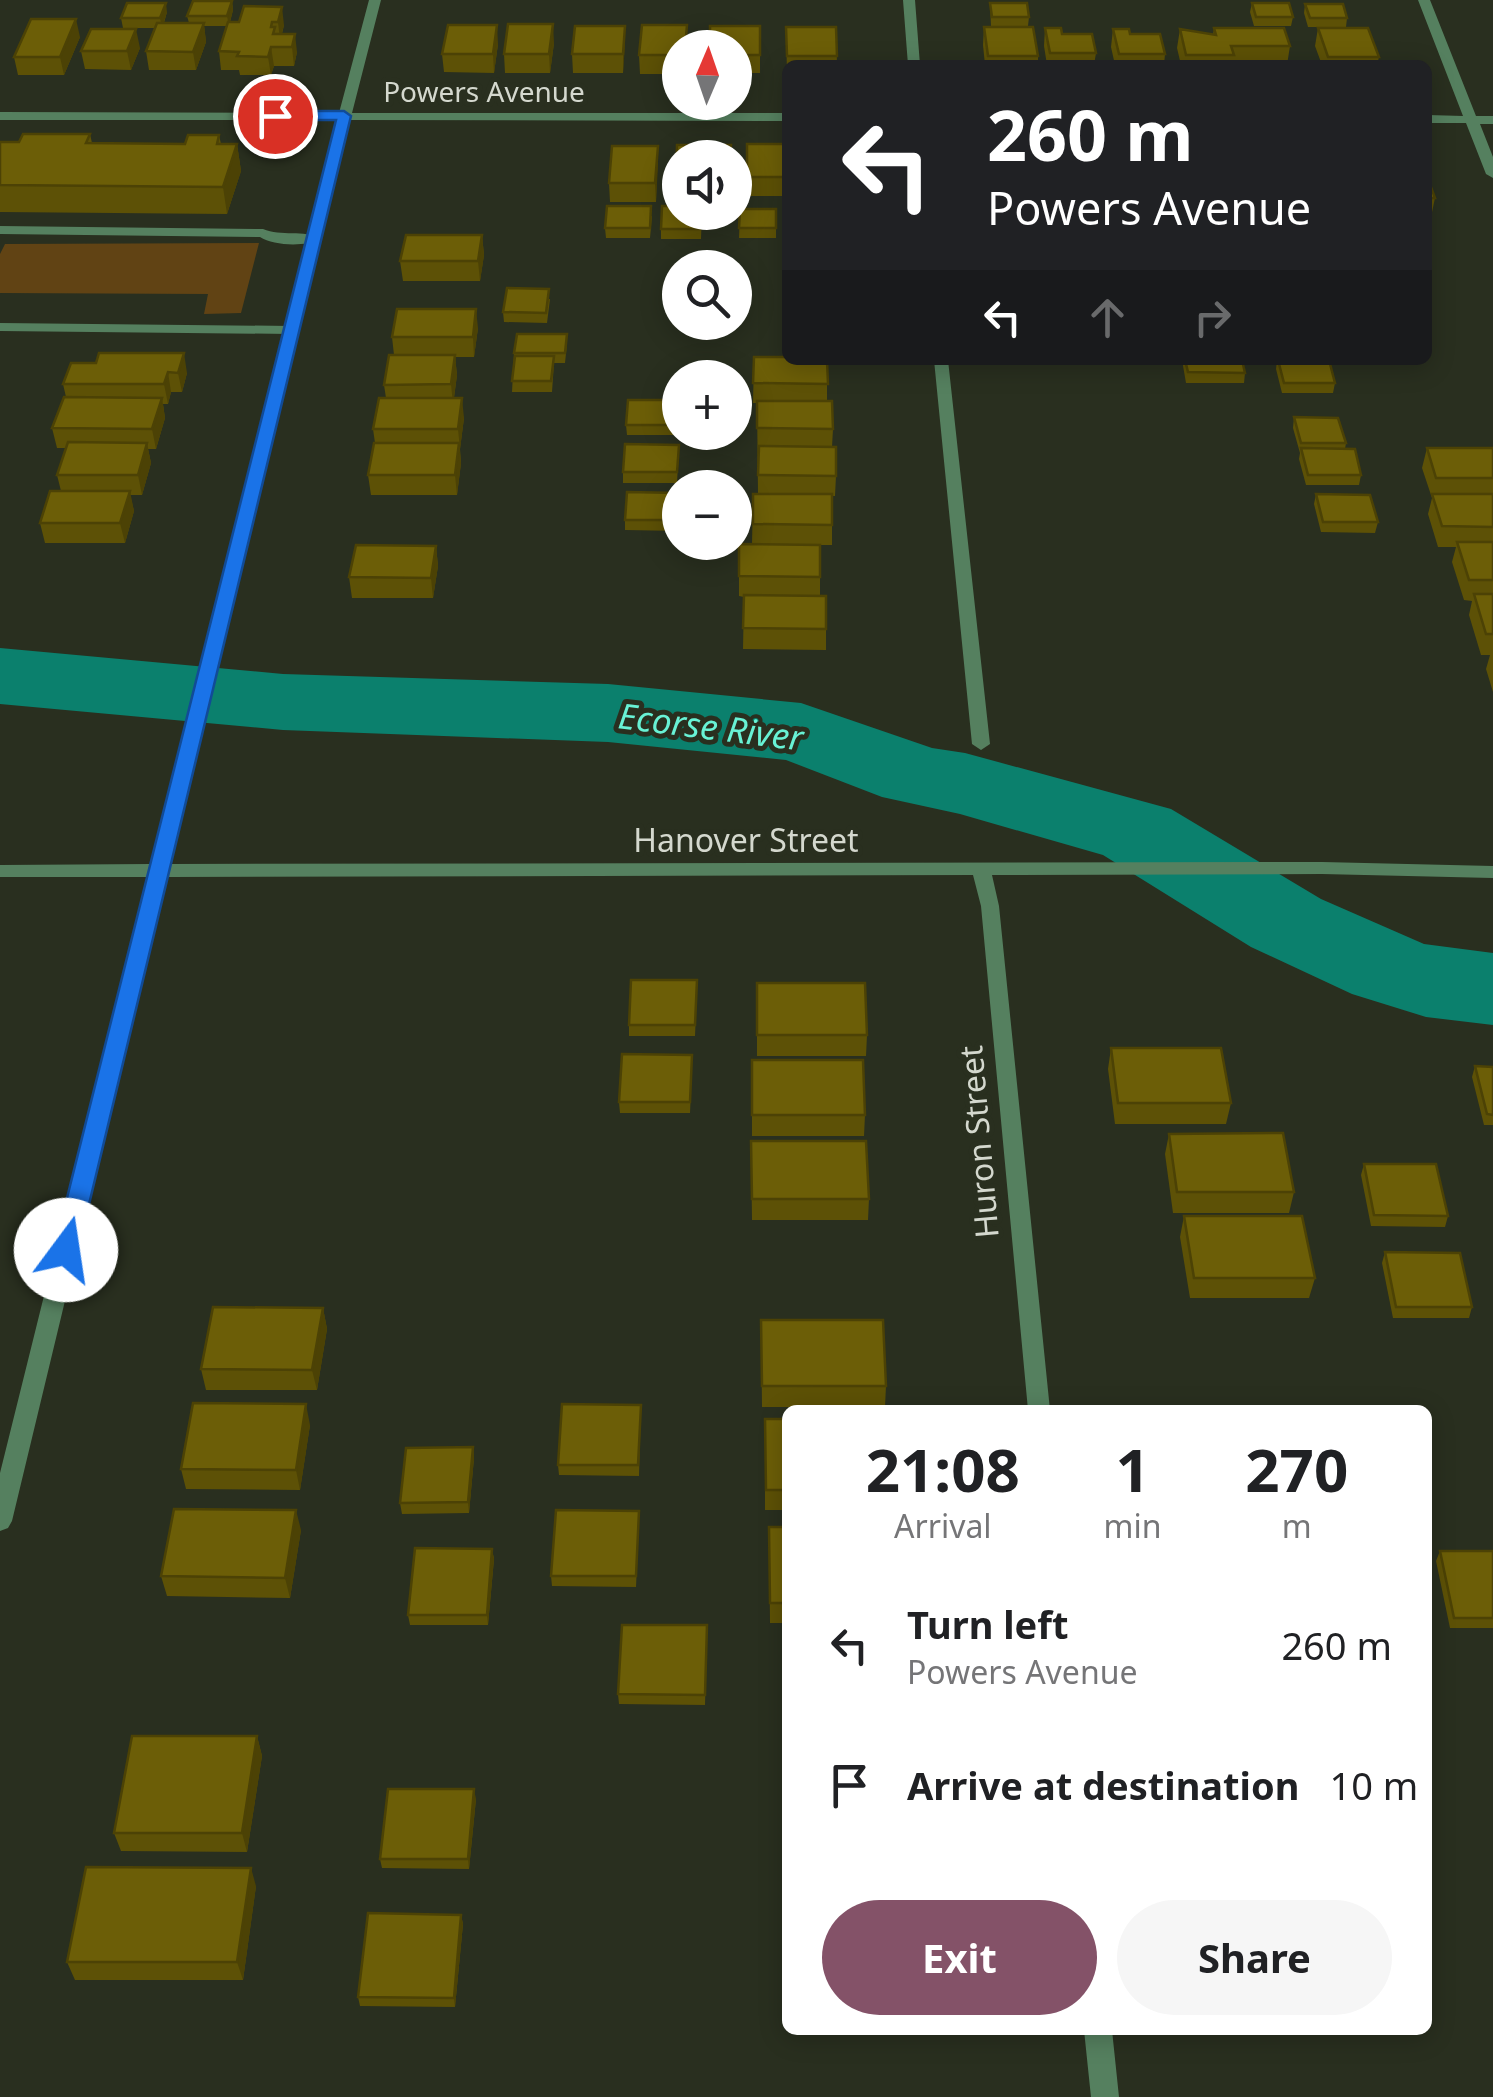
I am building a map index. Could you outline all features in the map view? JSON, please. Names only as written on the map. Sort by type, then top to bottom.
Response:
[{"type":"street","points":[[0,1521],[313,240],[376,0]]},
{"type":"street","points":[[908,0],[914,60]]},
{"type":"street","points":[[1424,0],[1493,174]]},
{"type":"street","name":"Powers Avenue","points":[[0,116],[782,117]]},
{"type":"street","points":[[1432,120],[1493,120]]},
{"type":"street","points":[[0,230],[263,234],[269,238],[313,240]]},
{"type":"street","points":[[0,327],[292,330]]},
{"type":"street","points":[[942,365],[981,744]]},
{"type":"street","name":"Huron Street","points":[[980,868],[990,906],[1039,1405]]},
{"type":"street","name":"Hanover Street","points":[[0,871],[1322,868],[1493,872]]},
{"type":"street","points":[[1099,2035],[1105,2097]]},
{"type":"shaded area","points":[[259,243],[241,313],[204,314],[208,294],[0,293],[0,254],[5,244]]},
{"type":"building","points":[[193,1],[232,1],[227,16],[187,16]]},
{"type":"building","points":[[127,3],[166,3],[160,18],[121,18]]},
{"type":"building","points":[[990,3],[1027,3],[1029,17],[992,17]]},
{"type":"building","points":[[1252,3],[1289,3],[1293,17],[1256,17]]},
{"type":"building","points":[[1305,4],[1343,4],[1347,18],[1310,18]]},
{"type":"building","points":[[244,6],[282,7],[278,22],[272,22],[271,27],[275,27],[273,34],[295,34],[292,47],[271,47],[268,57],[219,51],[228,22],[239,22]]},
{"type":"building","points":[[31,19],[76,19],[60,57],[14,57]]},
{"type":"building","points":[[157,23],[204,23],[193,52],[146,51]]},
{"type":"building","points":[[508,24],[553,24],[549,54],[504,54]]},
{"type":"building","points":[[448,25],[497,25],[493,54],[442,54]]},
{"type":"building","points":[[642,25],[687,25],[687,30],[662,30],[662,55],[639,55]]},
{"type":"building","points":[[575,26],[625,26],[623,54],[572,54]]},
{"type":"building","points":[[710,26],[760,26],[760,55],[752,55],[752,30],[710,30]]},
{"type":"building","points":[[786,27],[836,27],[837,56],[787,56]]},
{"type":"building","points":[[984,27],[1033,27],[1038,56],[988,56]]},
{"type":"building","points":[[1045,28],[1061,28],[1062,34],[1092,34],[1096,53],[1050,53]]},
{"type":"building","points":[[1214,28],[1284,28],[1290,46],[1231,46],[1234,55],[1186,55],[1180,29],[1216,35]]},
{"type":"building","points":[[1318,28],[1368,28],[1379,57],[1328,57]]},
{"type":"building","points":[[91,29],[136,29],[127,51],[81,51]]},
{"type":"building","points":[[1113,29],[1129,29],[1130,34],[1160,34],[1165,54],[1119,54]]},
{"type":"building","points":[[23,134],[90,134],[86,143],[185,144],[188,135],[219,135],[217,144],[237,144],[223,187],[0,185],[0,142],[19,142]]},
{"type":"building","points":[[752,144],[782,144],[782,177],[752,177]]},
{"type":"building","points":[[612,146],[658,146],[655,183],[609,183]]},
{"type":"building","points":[[607,206],[651,206],[650,228],[605,228]]},
{"type":"building","points":[[752,209],[776,209],[776,228],[752,228]]},
{"type":"building","points":[[406,235],[482,235],[478,261],[400,261]]},
{"type":"building","points":[[507,288],[549,289],[546,313],[503,312]]},
{"type":"building","points":[[397,309],[476,309],[473,337],[392,337]]},
{"type":"building","points":[[517,334],[567,334],[565,353],[514,353]]},
{"type":"building","points":[[99,353],[184,353],[178,373],[168,372],[164,384],[63,384],[71,363],[96,363]]},
{"type":"building","points":[[389,355],[455,355],[451,384],[384,385]]},
{"type":"building","points":[[515,356],[554,356],[551,381],[512,381]]},
{"type":"building","points":[[754,357],[782,357],[782,365],[827,365],[828,384],[753,383]]},
{"type":"building","points":[[1186,365],[1243,365],[1245,373],[1188,372]]},
{"type":"building","points":[[1279,365],[1330,365],[1335,383],[1284,383]]},
{"type":"building","points":[[64,397],[162,398],[152,429],[52,428]]},
{"type":"building","points":[[379,398],[462,398],[458,429],[373,429]]},
{"type":"building","points":[[628,400],[662,400],[662,425],[626,425]]},
{"type":"building","points":[[757,401],[832,401],[833,429],[757,428]]},
{"type":"building","points":[[1294,417],[1338,418],[1346,443],[1301,443]]},
{"type":"building","points":[[68,442],[147,443],[138,475],[57,475]]},
{"type":"building","points":[[374,443],[459,443],[455,475],[368,475]]},
{"type":"building","points":[[625,444],[662,445],[662,450],[679,450],[677,470],[623,472]]},
{"type":"building","points":[[759,446],[836,447],[836,476],[758,475]]},
{"type":"building","points":[[1301,448],[1355,449],[1361,475],[1308,475]]},
{"type":"building","points":[[1427,448],[1493,448],[1493,478],[1436,478]]},
{"type":"building","points":[[50,491],[130,491],[120,523],[40,523]]},
{"type":"building","points":[[627,492],[662,493],[662,520],[625,520]]},
{"type":"building","points":[[753,494],[832,494],[832,525],[753,524]]},
{"type":"building","points":[[1316,494],[1370,495],[1378,522],[1323,522]]},
{"type":"building","points":[[1432,494],[1493,494],[1493,527],[1442,526]]},
{"type":"building","points":[[1457,542],[1493,542],[1493,580],[1469,580]]},
{"type":"building","points":[[752,544],[820,545],[820,577],[739,576],[739,560],[752,560]]},
{"type":"building","points":[[356,545],[436,546],[431,578],[349,577]]},
{"type":"building","points":[[1474,594],[1493,594],[1493,634],[1486,634]]},
{"type":"building","points":[[744,595],[826,596],[826,629],[743,628]]},
{"type":"building","points":[[631,980],[697,980],[695,1025],[629,1025]]},
{"type":"building","points":[[757,983],[865,983],[867,1035],[757,1035]]},
{"type":"building","points":[[1111,1048],[1221,1048],[1231,1103],[1118,1103]]},
{"type":"building","points":[[622,1054],[692,1055],[690,1102],[619,1102]]},
{"type":"building","points":[[752,1060],[863,1060],[865,1115],[752,1115]]},
{"type":"building","points":[[1475,1066],[1493,1067],[1493,1115],[1487,1114]]},
{"type":"building","points":[[1283,1133],[1294,1192],[1177,1192],[1169,1134]]},
{"type":"building","points":[[751,1141],[866,1141],[869,1199],[752,1199]]},
{"type":"building","points":[[1364,1164],[1436,1164],[1448,1216],[1374,1215]]},
{"type":"building","points":[[1184,1216],[1302,1216],[1315,1278],[1194,1278]]},
{"type":"building","points":[[1385,1252],[1460,1253],[1472,1307],[1396,1307]]},
{"type":"building","points":[[213,1307],[323,1308],[312,1370],[201,1369]]},
{"type":"building","points":[[761,1320],[883,1320],[886,1386],[762,1386]]},
{"type":"building","points":[[193,1403],[306,1404],[296,1470],[181,1469]]},
{"type":"building","points":[[562,1404],[641,1405],[638,1465],[558,1465]]},
{"type":"building","points":[[765,1419],[782,1419],[782,1490],[766,1490]]},
{"type":"building","points":[[473,1447],[468,1502],[400,1503],[406,1448]]},
{"type":"building","points":[[174,1509],[296,1510],[285,1578],[161,1576]]},
{"type":"building","points":[[556,1510],[639,1511],[636,1576],[551,1576]]},
{"type":"building","points":[[769,1527],[782,1527],[782,1603],[770,1603]]},
{"type":"building","points":[[415,1548],[492,1549],[487,1615],[408,1615]]},
{"type":"building","points":[[1440,1551],[1493,1551],[1493,1618],[1454,1618]]},
{"type":"building","points":[[622,1625],[707,1625],[705,1695],[618,1694]]},
{"type":"building","points":[[132,1736],[257,1736],[242,1833],[114,1833]]},
{"type":"building","points":[[388,1789],[474,1789],[468,1859],[380,1859]]},
{"type":"building","points":[[86,1867],[251,1868],[237,1962],[67,1962]]},
{"type":"building","points":[[368,1913],[461,1915],[454,1998],[358,1997]]},
{"type":"waterway","name":"Ecorse River","points":[[0,676],[283,702],[608,713],[801,732],[915,776],[965,784],[1137,832],[1286,923],[1388,969],[1426,981],[1493,989]]},
{"type":"route","points":[[66,1250],[344,116],[275,116]]}]
